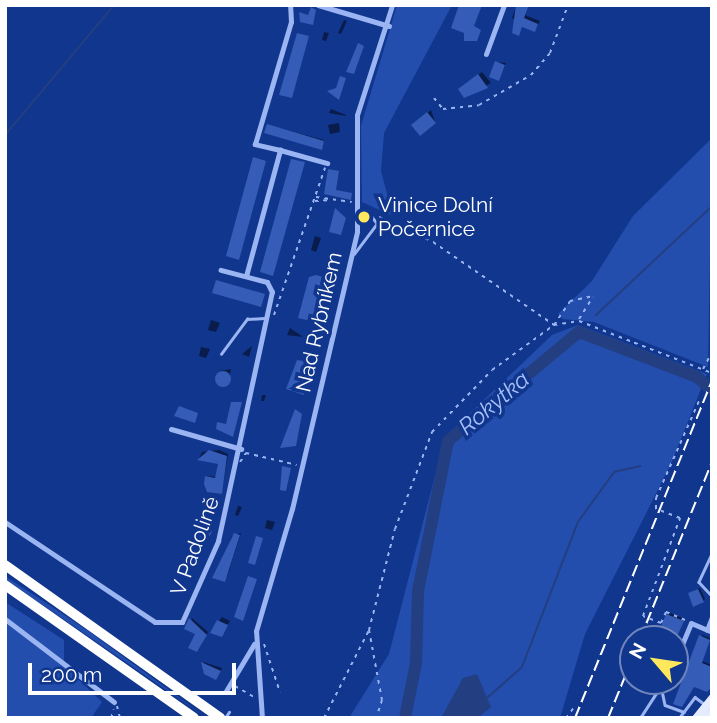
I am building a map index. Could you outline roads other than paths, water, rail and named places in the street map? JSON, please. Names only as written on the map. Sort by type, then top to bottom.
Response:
[{"type":"highway","points":[[5,565],[225,716]]},
{"type":"highway","points":[[5,585],[194,718]]},
{"type":"main road","points":[[696,718],[710,706]]},
{"type":"main road","points":[[707,718],[710,706]]},
{"type":"street","points":[[290,5],[291,22],[255,144],[327,163]]},
{"type":"street","points":[[318,5],[389,26]]},
{"type":"street","name":"Nad Rybníkem","points":[[226,691],[254,644],[302,466],[358,215],[357,115],[389,26],[391,5]]},
{"type":"street","points":[[486,54],[505,5]]},
{"type":"street","points":[[246,276],[280,150]]},
{"type":"street","name":"V Padolině","points":[[5,522],[155,622],[175,624],[188,612],[218,541],[241,449],[267,319],[269,285],[221,270]]},
{"type":"street","points":[[171,429],[241,449]]},
{"type":"street","points":[[689,628],[691,623],[710,631],[712,617]]},
{"type":"street","points":[[5,619],[114,702]]},
{"type":"street","name":"Nad Rybníkem","points":[[254,644],[262,718]]},
{"type":"street","points":[[243,662],[257,663]]},
{"type":"lane","points":[[349,259],[374,232],[375,218],[358,215]]},
{"type":"lane","points":[[221,354],[247,319],[267,319]]},
{"type":"lane","points":[[712,554],[699,582],[712,596]]},
{"type":"lane","points":[[640,718],[655,695]]},
{"type":"lane","points":[[664,695],[665,705],[684,712]]},
{"type":"lane","points":[[679,718],[695,697],[710,706]]},
{"type":"waterway","points":[[5,135],[114,5]]},
{"type":"waterway","points":[[596,315],[712,206]]},
{"type":"waterway","name":"Rokytka","points":[[579,332],[583,327]]},
{"type":"waterway","name":"Rokytka","points":[[405,718],[416,663],[418,591],[448,441],[579,332],[697,377],[712,390]]},
{"type":"waterway","points":[[488,697],[522,667],[578,522],[614,472],[640,466]]},
{"type":"railway","points":[[575,718],[712,381]]},
{"type":"railway","points":[[646,625],[712,462]]},
{"type":"railway","points":[[608,718],[619,691]]},
{"type":"place","name":"Vinice Dolní Počernice","points":[[364,217]]}]
